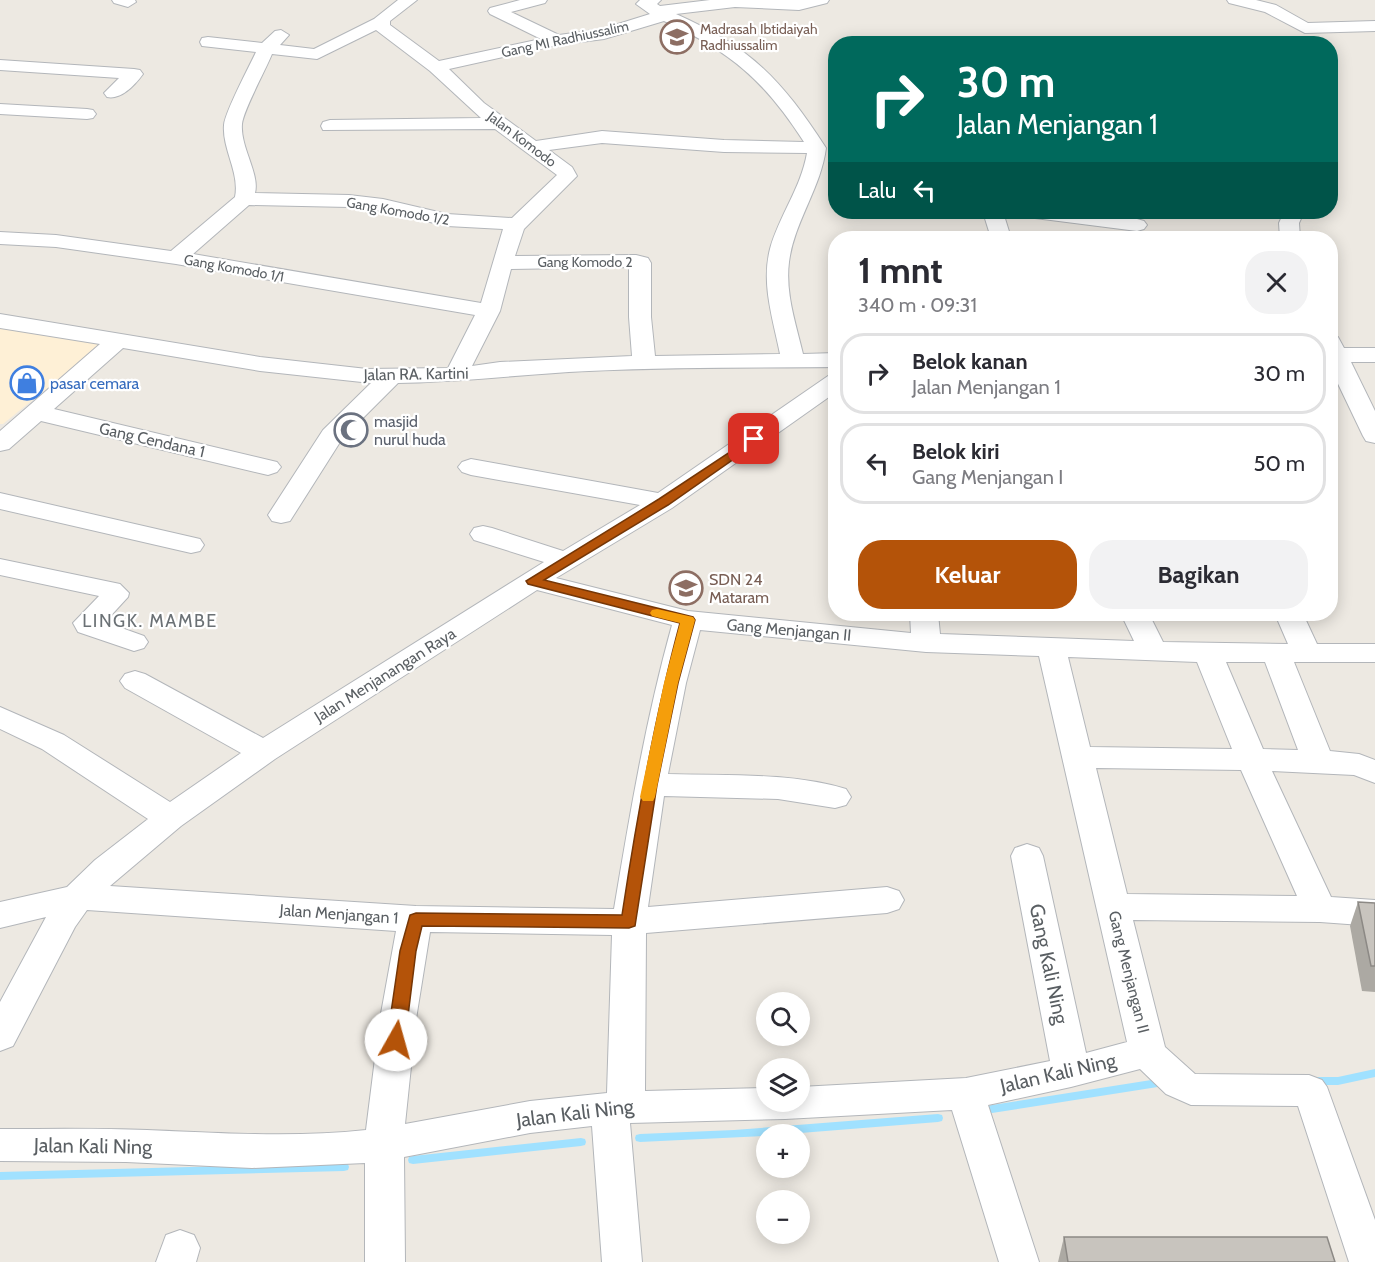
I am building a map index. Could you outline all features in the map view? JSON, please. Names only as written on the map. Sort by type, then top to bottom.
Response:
[{"type":"street","points":[[208,42],[273,41],[317,54],[380,22],[409,0]]},
{"type":"street","points":[[539,0],[496,11],[557,40]]},
{"type":"street","name":"Gang MI Radhiussalim","points":[[436,67],[557,40],[604,34],[656,7],[735,2],[799,5],[821,0]]},
{"type":"street","points":[[1235,0],[1274,4],[1305,28],[1375,27]]},
{"type":"street","points":[[656,7],[705,33],[748,64],[774,87],[818,148],[815,163],[783,243],[778,264],[782,310],[793,360]]},
{"type":"street","name":"Jalan Komodo","points":[[380,22],[382,27],[436,67],[478,107],[565,171],[567,177],[516,224],[502,263],[489,311],[456,375]]},
{"type":"street","points":[[244,199],[247,186],[236,153],[232,123],[273,41]]},
{"type":"street","points":[[0,65],[134,74],[113,93]]},
{"type":"street","points":[[0,109],[87,114]]},
{"type":"street","points":[[330,126],[499,123]]},
{"type":"street","points":[[531,147],[602,137],[724,146],[818,148]]},
{"type":"street","name":"Gang Komodo 1/2","points":[[244,199],[349,201],[383,205],[447,220],[516,224]]},
{"type":"street","name":"Gang Komodo 1/1","points":[[176,258],[244,199]]},
{"type":"street","points":[[1092,219],[1140,225]]},
{"type":"street","points":[[0,238],[57,241],[176,258]]},
{"type":"street","name":"Gang Komodo 1/1","points":[[176,258],[489,311]]},
{"type":"street","name":"Gang Komodo 2","points":[[502,263],[636,261],[640,263],[640,317],[644,362]]},
{"type":"street","name":"Jalan RA. Kartini","points":[[0,321],[283,367],[390,377],[456,375],[521,368],[644,362],[828,360]]},
{"type":"street","points":[[4,437],[119,340]]},
{"type":"street","points":[[1338,352],[1375,355]]},
{"type":"street","points":[[1338,363],[1375,436]]},
{"type":"street","points":[[281,515],[332,435],[390,377]]},
{"type":"street","name":"Jalan Menjanangan Raya","points":[[0,1036],[58,926],[78,897],[107,869],[170,818],[264,752],[533,581],[663,502],[828,387]]},
{"type":"street","name":"Gang Cendana 1","points":[[35,412],[268,467]]},
{"type":"street","points":[[471,467],[569,483],[663,502]]},
{"type":"street","points":[[0,501],[191,545]]},
{"type":"street","points":[[483,534],[567,561]]},
{"type":"street","points":[[0,567],[110,590],[115,593],[114,597],[87,623],[88,627],[134,642]]},
{"type":"street","name":"Gang Menjangan II","points":[[533,581],[688,620],[926,643],[1208,653],[1375,652]]},
{"type":"street","points":[[622,1262],[618,1108],[629,922],[650,785],[671,683],[688,620]]},
{"type":"street","points":[[924,621],[926,643]]},
{"type":"street","points":[[1138,621],[1153,651]]},
{"type":"street","points":[[1291,621],[1307,653]]},
{"type":"street","name":"Gang Menjangan II","points":[[1051,647],[1113,907],[1165,1068]]},
{"type":"street","points":[[1208,653],[1252,760],[1320,909]]},
{"type":"street","points":[[1276,653],[1317,761]]},
{"type":"street","points":[[135,681],[264,752]]},
{"type":"street","points":[[0,717],[53,742],[170,818]]},
{"type":"street","points":[[1079,757],[1317,761],[1367,768]]},
{"type":"street","points":[[650,785],[769,787],[835,796]]},
{"type":"street","name":"Gang Kali Ning","points":[[1027,856],[1071,1072]]},
{"type":"street","points":[[0,915],[78,897]]},
{"type":"street","name":"Jalan Menjangan 1","points":[[78,897],[416,919],[629,922],[887,900]]},
{"type":"street","points":[[1113,907],[1320,909],[1375,913]]},
{"type":"street","points":[[385,1262],[384,1144],[401,996],[416,919]]},
{"type":"street","points":[[1165,1068],[1204,1091],[1309,1091],[1314,1098],[1369,1262]]},
{"type":"street","name":"Jalan Kali Ning","points":[[0,1144],[291,1151],[343,1149],[384,1144],[530,1117],[618,1108],[966,1094],[1071,1072],[1165,1068]]},
{"type":"street","points":[[966,1094],[1019,1262]]},
{"type":"shaded area","name":"pasar cemara","points":[[0,326],[104,342],[3,424],[0,424]]},
{"type":"building","points":[[1358,902],[1375,903],[1375,966],[1371,966]]},
{"type":"building","points":[[1064,1237],[1327,1237],[1335,1262],[1068,1262]]},
{"type":"waterway","points":[[1314,1081],[1338,1081],[1375,1073]]},
{"type":"waterway","points":[[992,1109],[1164,1082]]},
{"type":"waterway","points":[[640,1138],[734,1134],[938,1118]]},
{"type":"waterway","points":[[413,1160],[581,1142]]},
{"type":"waterway","points":[[0,1176],[344,1167]]},
{"type":"slow traffic","points":[[648,797],[671,683],[688,620],[657,613]]},
{"type":"place","name":"Madrasah Ibtidaiyah Radhiussalim","points":[[677,37]]},
{"type":"place","name":"pasar cemara","points":[[27,383]]},
{"type":"place","name":"masjid nurul huda","points":[[351,430]]},
{"type":"place","name":"SDN 24 Mataram","points":[[686,588]]},
{"type":"district","name":"LINGK. MAMBE","points":[[150,621]]},
{"type":"route","points":[[396,1040],[408,951],[416,919],[629,922],[650,785],[671,683],[688,620],[533,581],[663,502],[754,439]]}]
